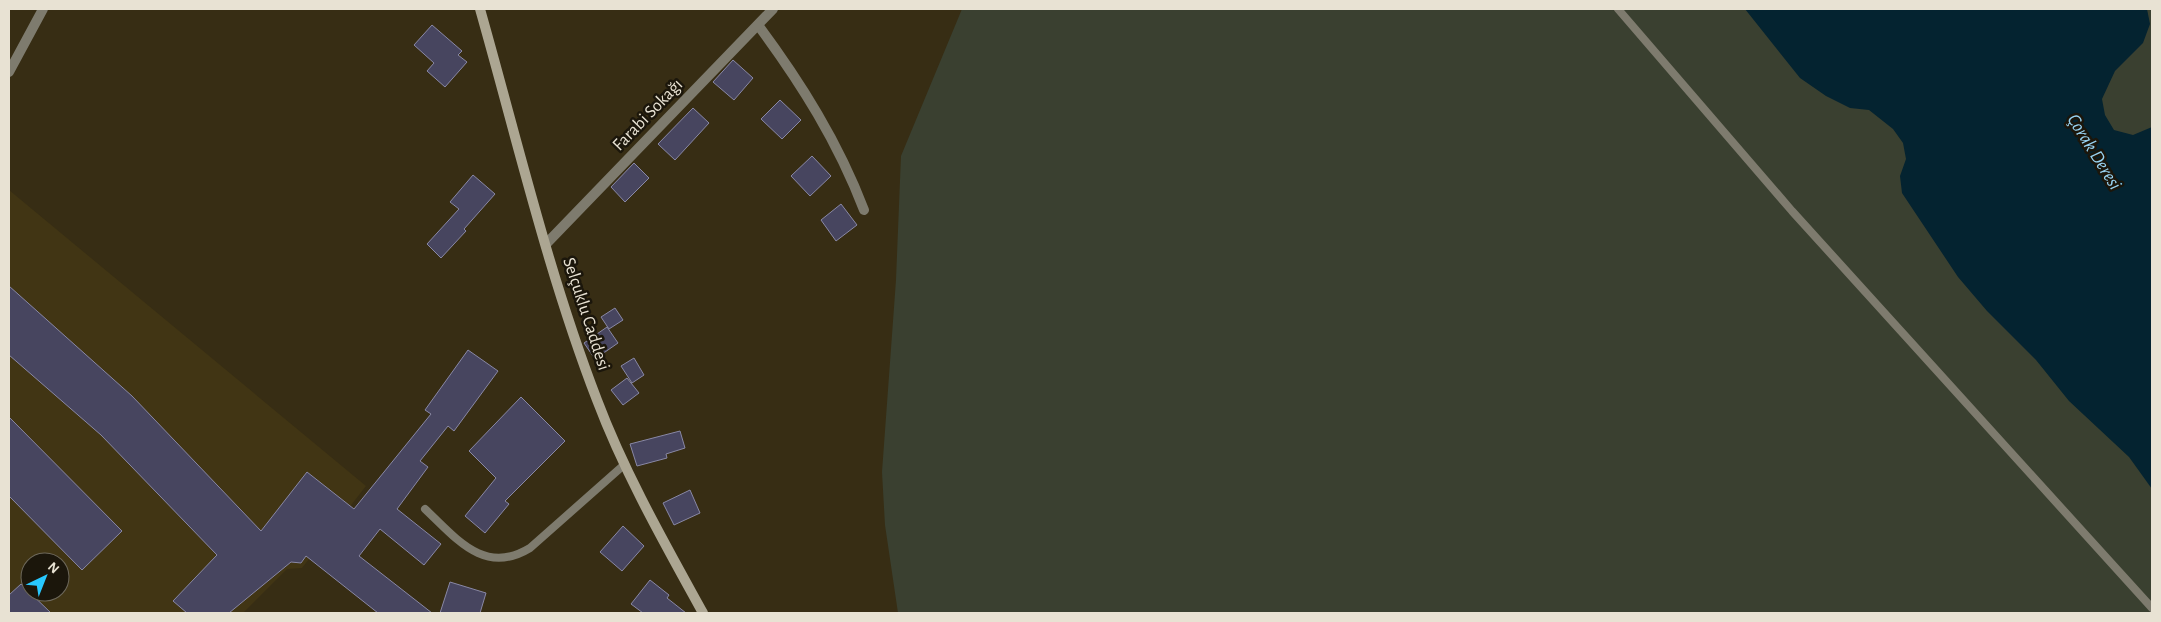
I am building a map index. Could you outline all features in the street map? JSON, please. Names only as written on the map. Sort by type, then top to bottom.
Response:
[{"type":"street","points":[[9,72],[43,9]]},
{"type":"street","name":"Selçuklu Caddesi","points":[[480,9],[574,339],[597,402],[652,519],[703,613]]},
{"type":"street","name":"Farabi Sokağı","points":[[546,244],[773,9]]},
{"type":"street","points":[[758,25],[791,69],[815,108],[851,176],[864,210]]},
{"type":"lane","points":[[1618,9],[1792,211],[2152,608]]},
{"type":"lane","points":[[425,509],[463,544],[476,553],[490,558],[503,559],[518,555],[530,548],[625,464]]},
{"type":"shaded area","points":[[9,190],[366,486],[302,568],[287,569],[243,613],[9,613]]},
{"type":"green space","points":[[962,9],[2152,9],[2152,613],[898,613],[885,525],[882,472],[896,280],[901,156]]},
{"type":"water","name":"Çorak Deresi","points":[[1745,9],[2147,9],[2150,24],[2143,43],[2115,71],[2102,99],[2105,115],[2114,130],[2133,135],[2152,127],[2152,489],[2129,457],[2069,401],[2036,360],[1987,311],[1958,277],[1902,193],[1900,176],[1906,159],[1903,143],[1893,129],[1869,110],[1850,108],[1826,96],[1800,78]]},
{"type":"building","points":[[432,25],[462,51],[458,55],[467,62],[445,87],[427,71],[434,63],[414,45]]},
{"type":"building","points":[[733,60],[753,78],[734,100],[713,82]]},
{"type":"building","points":[[780,100],[801,120],[782,139],[761,119]]},
{"type":"building","points":[[693,108],[709,123],[675,160],[658,144]]},
{"type":"building","points":[[812,156],[831,176],[810,196],[791,176]]},
{"type":"building","points":[[634,163],[649,178],[625,202],[611,187]]},
{"type":"building","points":[[473,175],[495,194],[464,229],[466,231],[441,258],[427,244],[459,209],[450,202]]},
{"type":"building","points":[[841,204],[857,225],[836,241],[821,220]]},
{"type":"building","points":[[9,286],[132,396],[261,531],[307,472],[354,509],[431,414],[425,410],[468,350],[498,371],[454,431],[448,426],[420,461],[428,467],[397,509],[441,544],[424,565],[380,529],[359,556],[432,613],[378,613],[306,556],[301,563],[291,562],[229,613],[187,613],[173,601],[217,555],[101,435],[9,355]]},
{"type":"building","points":[[615,308],[623,320],[609,329],[601,317]]},
{"type":"building","points":[[607,327],[618,343],[595,359],[584,343]]},
{"type":"building","points":[[634,358],[644,375],[632,383],[621,366]]},
{"type":"building","points":[[627,378],[639,393],[623,405],[611,390]]},
{"type":"building","points":[[521,397],[565,441],[505,501],[509,504],[485,533],[465,516],[496,478],[469,451]]},
{"type":"building","points":[[9,417],[122,531],[82,570],[70,558],[70,552],[64,552],[9,496]]},
{"type":"building","points":[[680,431],[685,448],[666,454],[667,458],[637,466],[630,444]]},
{"type":"building","points":[[690,490],[700,513],[674,525],[663,503]]},
{"type":"building","points":[[623,526],[644,546],[622,571],[600,552]]},
{"type":"building","points":[[650,580],[669,595],[667,598],[686,613],[643,613],[631,604]]},
{"type":"building","points":[[450,582],[486,593],[480,613],[440,613]]},
{"type":"building","points":[[20,585],[20,602],[40,602],[51,613],[9,613],[9,595]]}]
